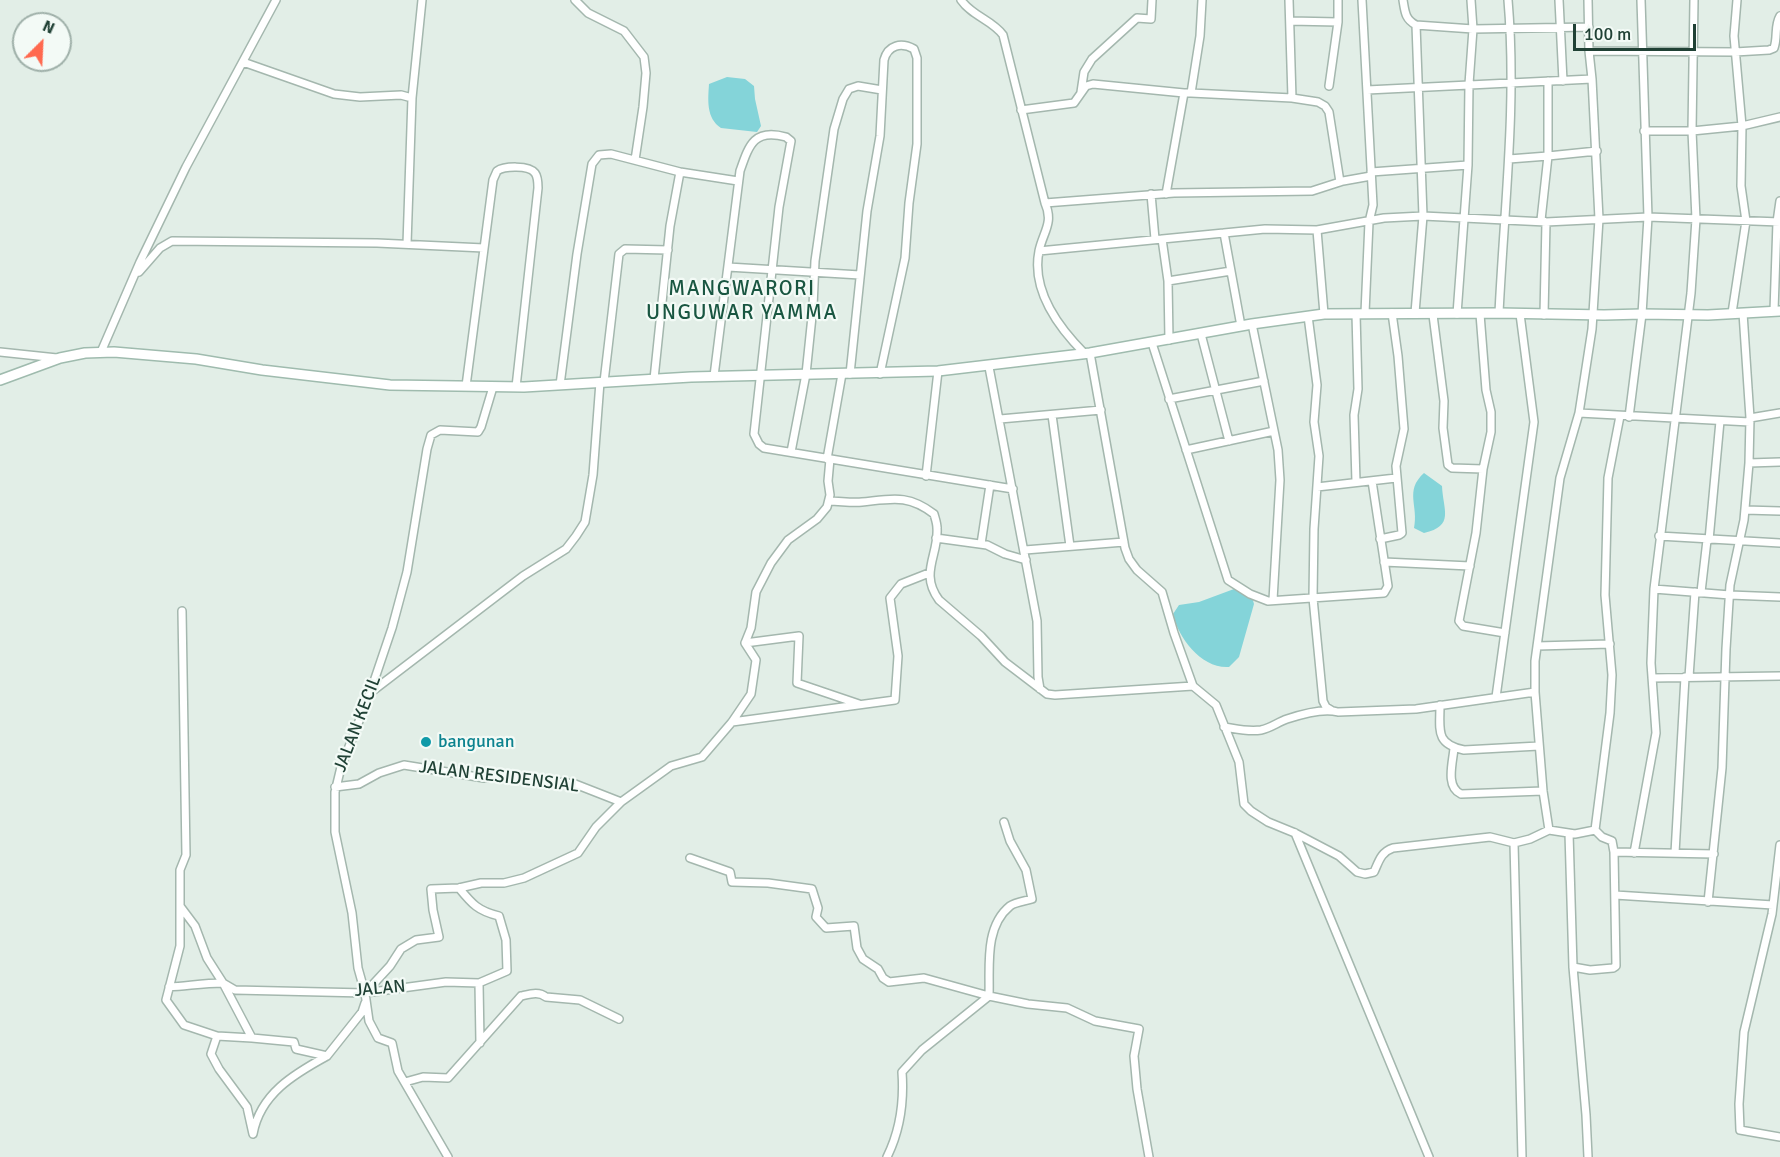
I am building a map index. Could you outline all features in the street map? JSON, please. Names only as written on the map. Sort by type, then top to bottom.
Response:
[{"type":"street","points":[[101,352],[186,167],[276,0]]},
{"type":"street","points":[[407,244],[412,98],[422,0]]},
{"type":"street","points":[[575,0],[593,16],[614,24],[624,31],[644,57],[644,96],[635,160]]},
{"type":"street","points":[[962,0],[970,10],[1003,35],[1049,213],[1039,250],[1038,273],[1045,298],[1066,335],[1087,354],[1101,410],[1129,559],[1162,592],[1193,686],[1216,705],[1239,762],[1244,804],[1268,822],[1339,856],[1357,872],[1365,874],[1374,872],[1382,855],[1393,848],[1490,837],[1514,843],[1530,839],[1549,830],[1575,834],[1595,830]]},
{"type":"street","points":[[1081,92],[1084,72],[1092,59],[1137,18],[1151,19],[1152,0]]},
{"type":"street","points":[[1166,194],[1200,36],[1202,0]]},
{"type":"street","points":[[1289,0],[1292,98]]},
{"type":"street","points":[[1329,86],[1338,22],[1338,0]]},
{"type":"street","points":[[1356,483],[1354,416],[1359,389],[1361,314],[1369,222],[1373,205],[1362,0]]},
{"type":"street","points":[[1403,0],[1405,14],[1410,22],[1416,25],[1473,29],[1588,27]]},
{"type":"street","points":[[1457,314],[1468,165],[1469,84],[1473,29],[1471,0]]},
{"type":"street","points":[[1499,313],[1509,159],[1511,29],[1508,0]]},
{"type":"street","points":[[1559,0],[1563,81]]},
{"type":"street","points":[[1549,830],[1543,790],[1535,692],[1537,646],[1560,478],[1579,413],[1593,315],[1599,219],[1588,0]]},
{"type":"street","points":[[1629,417],[1642,314],[1648,217],[1641,0]]},
{"type":"street","points":[[1634,853],[1656,733],[1651,663],[1654,589],[1689,314],[1696,219],[1692,131],[1694,0]]},
{"type":"street","points":[[1732,313],[1746,221],[1741,186],[1742,126],[1735,52],[1734,23],[1737,0]]},
{"type":"street","points":[[1589,51],[1769,51],[1774,48],[1777,38],[1776,27],[1780,16]]},
{"type":"street","points":[[1290,21],[1338,22]]},
{"type":"street","points":[[1415,313],[1423,216],[1416,25]]},
{"type":"street","points":[[744,643],[751,628],[756,592],[771,563],[788,540],[823,514],[829,501],[829,459],[846,374],[867,211],[880,136],[886,52],[901,44],[914,49],[917,58],[915,163],[905,258],[880,374]]},
{"type":"street","points":[[243,62],[334,94],[360,97],[401,95],[412,98]]},
{"type":"street","points":[[1367,90],[1592,79]]},
{"type":"street","points":[[1546,222],[1541,220],[1548,156],[1548,81]]},
{"type":"street","points":[[1022,110],[1074,103],[1086,86],[1093,84],[1188,93],[1292,98],[1318,102],[1329,112],[1340,182]]},
{"type":"street","points":[[791,452],[806,374],[815,271],[834,129],[843,99],[849,89],[858,86],[882,90]]},
{"type":"street","points":[[1644,131],[1692,131],[1742,126],[1780,117]]},
{"type":"street","points":[[714,376],[738,181],[748,149],[756,138],[762,135],[781,135],[791,141],[779,207],[754,434],[756,440],[764,448],[1013,489]]},
{"type":"street","points":[[1509,159],[1597,151]]},
{"type":"street","points":[[560,385],[577,254],[592,164],[599,155],[611,154],[680,172],[738,181]]},
{"type":"street","points":[[1045,202],[1150,194],[1312,191],[1371,174],[1468,165]]},
{"type":"street","points":[[465,386],[493,180],[496,171],[503,167],[534,171],[537,175],[538,188],[516,387]]},
{"type":"street","points":[[654,379],[668,250],[680,172]]},
{"type":"street","points":[[1150,194],[1168,281],[1169,340]]},
{"type":"street","points":[[0,380],[60,358],[101,352],[158,354],[390,385],[516,387],[714,376],[880,374],[989,367],[1087,354],[1252,324],[1324,314],[1593,315],[1777,311],[1780,201]]},
{"type":"street","points":[[1039,250],[1265,229],[1317,230],[1384,218],[1423,216],[1546,222],[1648,217],[1778,222]]},
{"type":"street","points":[[1544,315],[1546,222]]},
{"type":"street","points":[[1317,230],[1324,314]]},
{"type":"street","points":[[1224,233],[1241,326]]},
{"type":"street","points":[[133,279],[160,248],[172,241],[407,244],[484,248]]},
{"type":"street","points":[[370,693],[523,576],[566,549],[576,536],[585,522],[594,475],[602,382],[619,254],[625,249],[668,250]]},
{"type":"street","points":[[728,267],[860,275]]},
{"type":"street","points":[[1168,281],[1231,271]]},
{"type":"street","points":[[1380,539],[1402,533],[1396,466],[1404,429],[1392,313]]},
{"type":"street","points":[[1708,902],[1722,768],[1730,595],[1749,463],[1750,420],[1743,313]]},
{"type":"street","points":[[1480,314],[1486,390],[1491,412],[1491,432],[1483,469],[1476,533],[1459,621],[1463,626],[1505,633]]},
{"type":"street","points":[[1496,697],[1534,422],[1520,314]]},
{"type":"street","points":[[1433,315],[1444,401],[1443,429],[1448,465],[1452,468],[1483,469]]},
{"type":"street","points":[[1308,316],[1317,386],[1314,422],[1319,456],[1314,529],[1314,598],[1323,701],[1326,707],[1338,712],[1379,712],[1535,692]]},
{"type":"street","points":[[1252,324],[1274,431],[1280,480],[1273,600]]},
{"type":"street","points":[[1201,334],[1229,441]]},
{"type":"street","points":[[1152,343],[1228,580],[1250,594],[1268,601],[1384,593],[1388,586],[1372,481]]},
{"type":"street","points":[[0,352],[60,358]]},
{"type":"street","points":[[989,367],[1037,621],[1040,689]]},
{"type":"street","points":[[926,476],[938,371]]},
{"type":"street","points":[[1169,399],[1264,381]]},
{"type":"street","name":"JALAN KECIL","points":[[448,1157],[398,1071],[392,1043],[378,1038],[369,1021],[358,968],[352,913],[335,832],[335,787],[392,628],[407,572],[427,449],[432,435],[440,430],[478,432],[493,387]]},
{"type":"street","points":[[1000,419],[1101,410]]},
{"type":"street","points":[[1579,413],[1719,421],[1750,420],[1780,413]]},
{"type":"street","points":[[1052,415],[1070,546]]},
{"type":"street","points":[[1595,830],[1610,713],[1612,675],[1605,596],[1608,478],[1620,416]]},
{"type":"street","points":[[1675,853],[1687,677],[1698,592],[1708,540],[1719,421]]},
{"type":"street","points":[[1186,450],[1274,431]]},
{"type":"street","points":[[1749,463],[1780,462]]},
{"type":"street","points":[[1317,487],[1396,478]]},
{"type":"street","points":[[981,544],[990,485]]},
{"type":"street","points":[[829,501],[859,502],[902,498],[921,504],[934,514],[937,528],[928,573],[939,600],[975,630],[1005,662],[1047,694],[1055,696],[1193,686]]},
{"type":"street","points":[[1744,510],[1780,511]]},
{"type":"street","points":[[1659,536],[1780,543]]},
{"type":"street","points":[[936,537],[981,544],[1026,560]]},
{"type":"street","points":[[1025,550],[1124,542]]},
{"type":"street","points":[[1384,562],[1470,566]]},
{"type":"street","points":[[732,722],[895,700],[898,656],[890,598],[901,584],[928,573]]},
{"type":"street","points":[[1654,589],[1780,597]]},
{"type":"street","points":[[182,611],[186,855],[180,870],[180,946],[166,999],[184,1025],[217,1036],[294,1042],[296,1049],[327,1056]]},
{"type":"street","points":[[744,643],[799,636],[797,683],[862,705]]},
{"type":"street","points":[[365,993],[390,966],[401,949],[416,940],[439,937],[431,889],[459,888],[481,883],[504,883],[524,878],[578,853],[596,827],[621,802],[671,766],[702,757],[732,722],[751,694],[756,660],[744,643]]},
{"type":"street","points":[[1537,646],[1610,644]]},
{"type":"street","points":[[1652,678],[1780,676]]},
{"type":"street","points":[[1440,705],[1440,737],[1454,748],[1464,750],[1539,746]]},
{"type":"street","points":[[1224,727],[1247,731],[1262,730],[1287,719],[1331,710]]},
{"type":"street","points":[[1454,748],[1452,780],[1453,789],[1456,792],[1461,794],[1543,790]]},
{"type":"street","name":"JALAN RESIDENSIAL","points":[[335,787],[359,784],[379,773],[404,765],[484,778],[514,777],[575,784],[621,802]]},
{"type":"street","points":[[887,1157],[893,1145],[904,1096],[902,1072],[921,1050],[988,996],[991,936],[996,922],[1011,905],[1032,899],[1026,870],[1010,842],[1004,822]]},
{"type":"street","points":[[1572,967],[1590,970],[1616,966],[1614,852],[1612,841],[1602,837],[1595,830]]},
{"type":"street","points":[[1295,833],[1430,1157]]},
{"type":"street","points":[[1569,833],[1572,967],[1588,1157]]},
{"type":"street","points":[[1514,843],[1522,1157]]},
{"type":"street","points":[[1780,845],[1773,905],[1744,1032],[1739,1104],[1740,1130],[1780,1137]]},
{"type":"street","points":[[1614,852],[1714,854]]},
{"type":"street","points":[[690,858],[730,872],[732,882],[768,883],[812,889],[818,908],[816,917],[826,928],[854,926],[857,948],[863,959],[879,969],[883,978],[889,982],[924,978],[988,996],[1028,1004],[1067,1008],[1095,1021],[1139,1029],[1134,1056],[1137,1089],[1149,1157]]},
{"type":"street","points":[[459,888],[471,903],[483,912],[499,916],[506,940],[507,971],[479,983],[480,1043]]},
{"type":"street","points":[[1615,895],[1773,905]]},
{"type":"street","points":[[180,906],[195,926],[207,958],[252,1038]]},
{"type":"street","name":"JALAN","points":[[169,987],[196,983],[223,983],[235,990],[365,993],[446,982],[479,983]]},
{"type":"street","points":[[405,1082],[423,1077],[448,1078],[521,996],[532,993],[543,994],[546,997],[580,1000],[619,1018]]},
{"type":"street","name":"JALAN","points":[[217,1036],[211,1054],[219,1069],[247,1107],[254,1134],[256,1119],[267,1101],[291,1075],[327,1056],[362,1012],[365,1004]]},
{"type":"water","points":[[727,77],[745,79],[754,86],[761,126],[757,132],[721,128],[710,114],[709,84]]},
{"type":"water","points":[[1424,473],[1442,486],[1445,516],[1440,526],[1424,533],[1414,528],[1413,493],[1418,480]]},
{"type":"water","points":[[1234,589],[1252,597],[1254,604],[1239,657],[1229,667],[1219,666],[1210,663],[1193,650],[1180,633],[1173,614],[1179,605],[1199,602]]},
{"type":"place","name":"bangunan","points":[[426,742]]},
{"type":"district","name":"MANGWARORI UNGUWAR YAMMA","points":[[742,301]]}]
